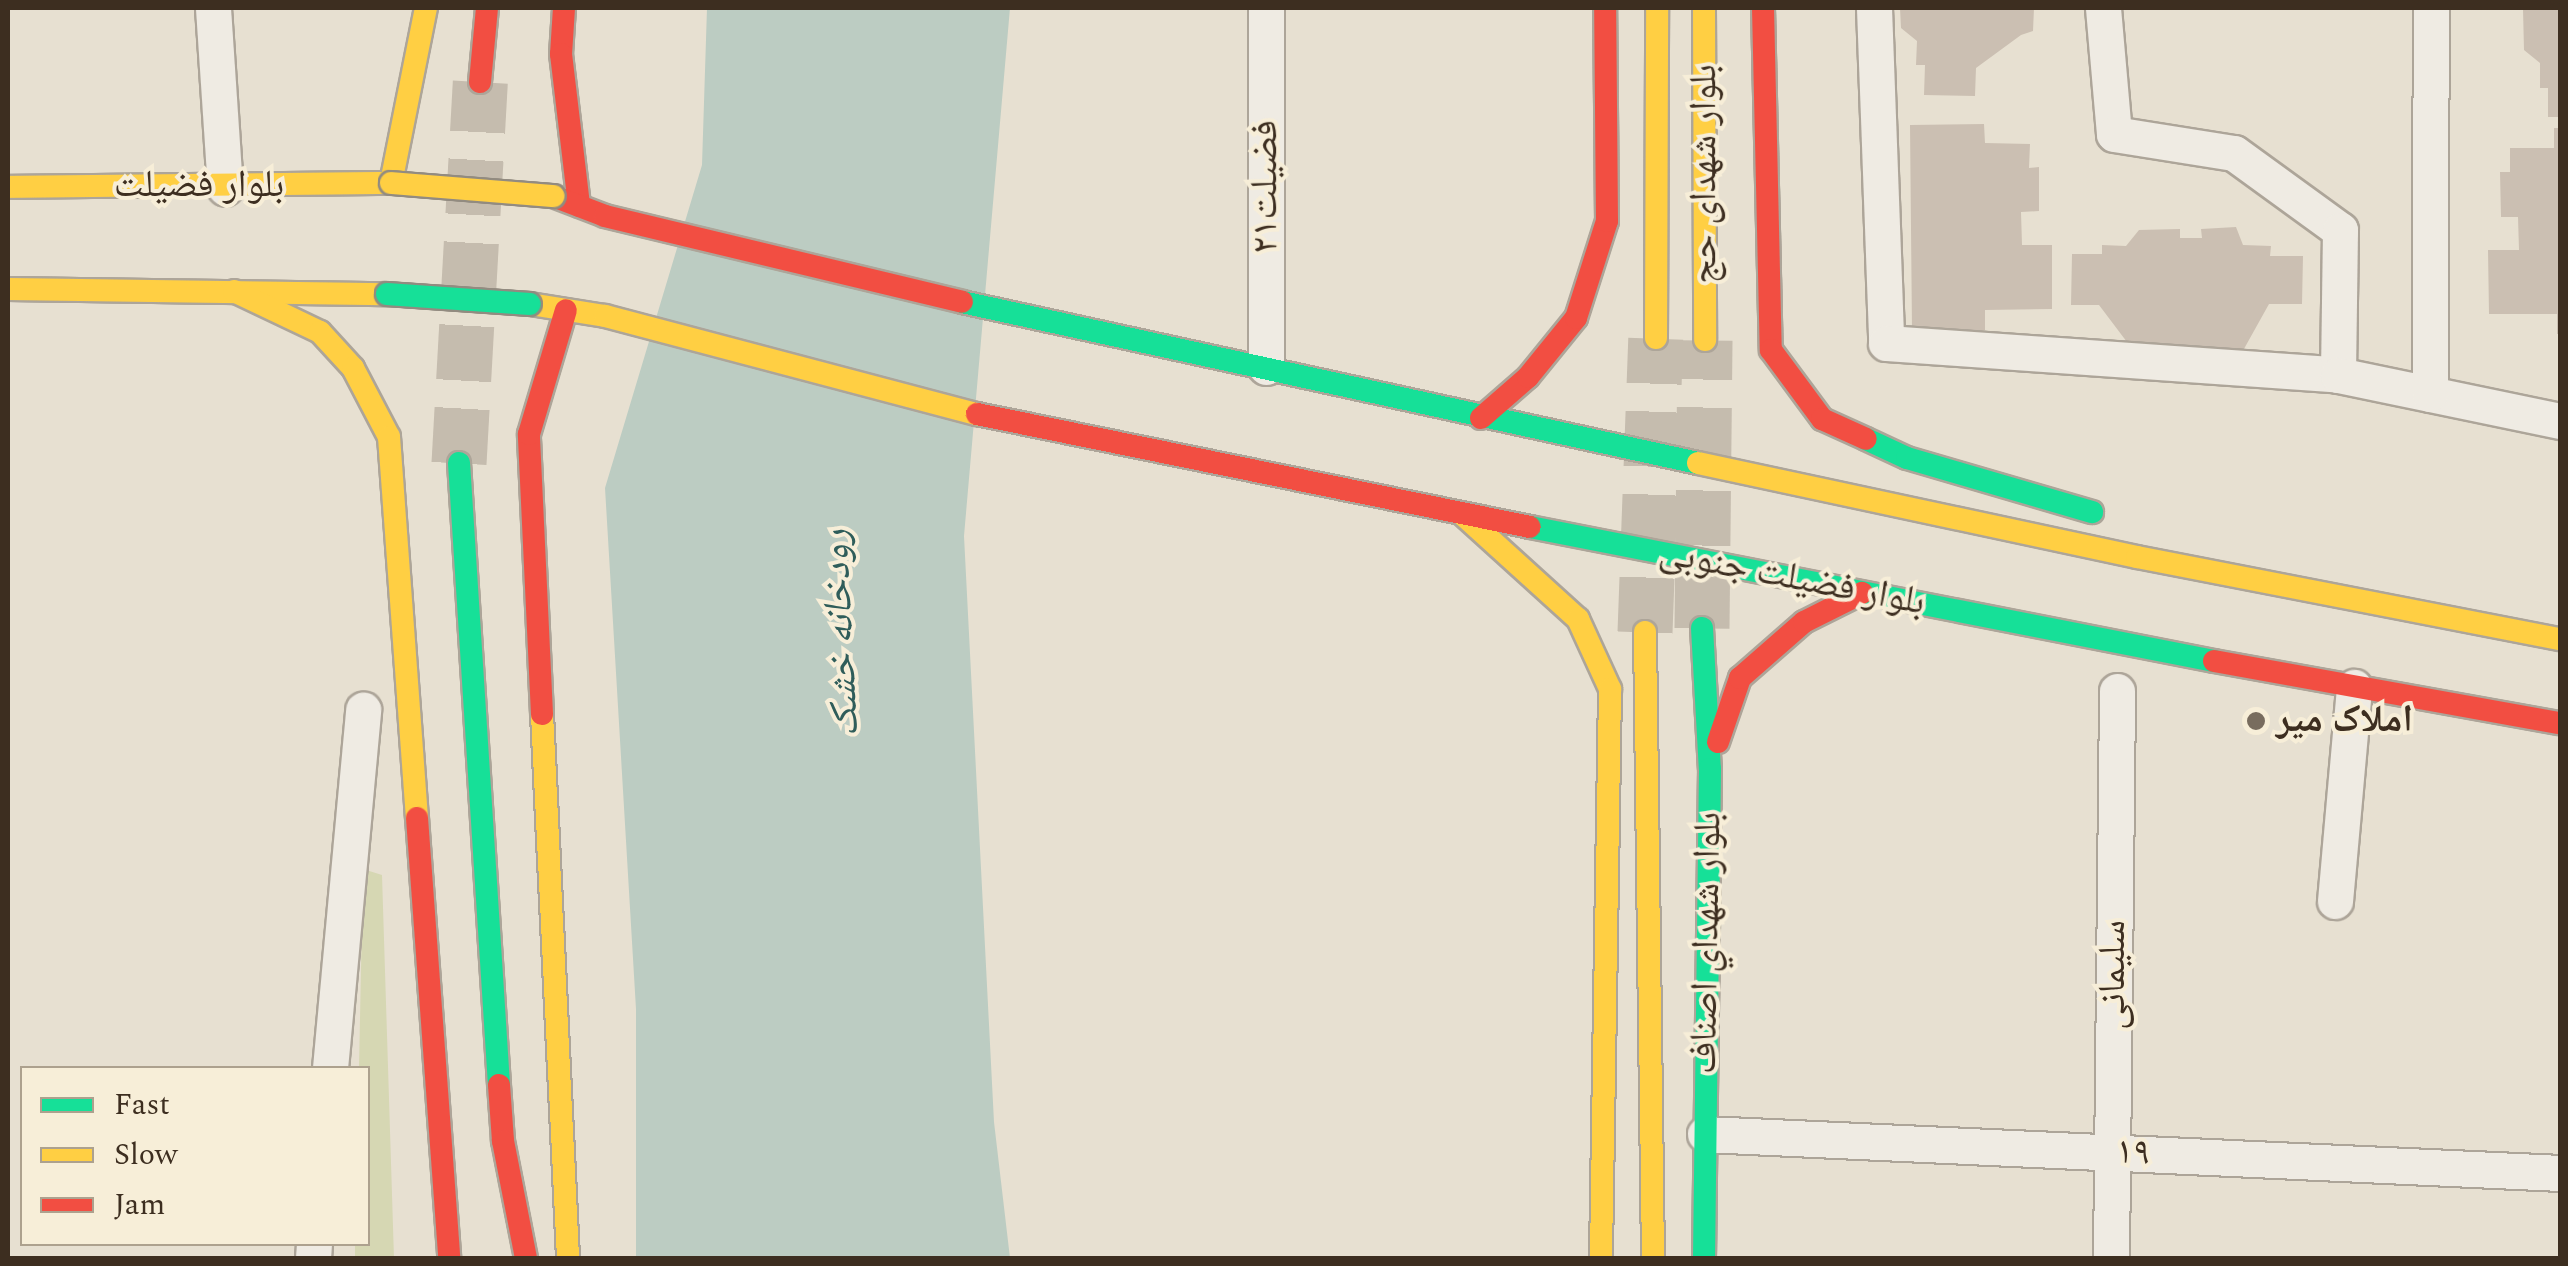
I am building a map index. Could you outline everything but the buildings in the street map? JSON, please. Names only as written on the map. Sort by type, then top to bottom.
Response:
[{"type":"main road","points":[[391,183],[426,8]]},
{"type":"main road","points":[[480,82],[487,8]]},
{"type":"main road","points":[[564,8],[561,54],[580,206]]},
{"type":"main road","points":[[1482,418],[1528,377],[1576,318],[1607,221],[1605,8]]},
{"type":"main road","name":"بلوار شهدای حج","points":[[1656,338],[1657,8]]},
{"type":"main road","name":"بلوار شهدای حج","points":[[1704,8],[1706,340]]},
{"type":"main road","points":[[1763,8],[1771,350],[1822,419],[1906,458],[2114,518]]},
{"type":"main road","name":"بلوار فضیلت","points":[[8,187],[225,188],[391,183],[553,196],[606,216],[1032,320],[1266,367]]},
{"type":"main road","points":[[8,290],[234,291],[320,332],[352,368],[389,437],[449,1258]]},
{"type":"main road","name":"بلوار فضیلت جنوبی","points":[[234,291],[387,294],[530,304],[604,316],[1026,426],[1862,593],[2556,722]]},
{"type":"main road","points":[[566,310],[529,434],[568,1258]]},
{"type":"main road","points":[[1266,367],[1482,418],[2320,593],[2507,640],[2559,638]]},
{"type":"main road","points":[[459,464],[502,1141],[496,1239]]},
{"type":"main road","points":[[1459,510],[1578,619],[1610,689],[1601,1258]]},
{"type":"main road","points":[[2185,541],[2320,593]]},
{"type":"main road","points":[[1710,769],[1740,678],[1804,622],[1862,593]]},
{"type":"main road","name":"بلوار شهداي اصناف","points":[[1702,628],[1710,769],[1704,1258]]},
{"type":"main road","name":"بلوار شهداي اصناف","points":[[1645,632],[1653,1258]]},
{"type":"main road","points":[[2538,654],[2559,638]]},
{"type":"main road","points":[[2488,712],[2507,684]]},
{"type":"main road","points":[[2531,690],[2534,704],[2556,722]]},
{"type":"main road","points":[[502,1141],[526,1258]]},
{"type":"street","points":[[213,8],[225,188]]},
{"type":"street","name":"فضیلت۲۱","points":[[1266,8],[1266,367]]},
{"type":"street","points":[[1874,8],[1886,344],[2338,374],[2560,421]]},
{"type":"street","points":[[2103,8],[2114,134],[2234,153],[2340,230],[2338,374]]},
{"type":"street","points":[[2430,394],[2432,8]]},
{"type":"street","points":[[2336,901],[2354,687]]},
{"type":"street","name":"سلیمانی","points":[[2111,1258],[2116,691]]},
{"type":"street","points":[[330,1066],[362,710]]},
{"type":"street","name":"۱۹","points":[[1705,1134],[2560,1173]]},
{"type":"green space","points":[[363,869],[382,875],[394,1258],[355,1258],[355,1246],[370,1246],[370,1066],[359,1066]]},
{"type":"water","name":"رودخانه خشک","points":[[707,8],[1010,8],[964,536],[994,1122],[1010,1258],[636,1258],[636,1009],[605,488],[702,165]]},
{"type":"tunnel","points":[[459,463],[480,82]]},
{"type":"tunnel","points":[[1645,632],[1656,338]]},
{"type":"tunnel","points":[[1702,628],[1705,340]]},
{"type":"traffic: fast","points":[[387,294],[530,304]]},
{"type":"traffic: fast","points":[[962,302],[1698,463]]},
{"type":"traffic: fast","points":[[1866,439],[1907,458],[2092,512]]},
{"type":"traffic: fast","points":[[459,463],[499,1085]]},
{"type":"traffic: fast","points":[[1530,527],[2214,661]]},
{"type":"traffic: fast","points":[[1702,628],[1710,769],[1704,1258]]},
{"type":"traffic: slow","points":[[8,187],[391,183],[426,8]]},
{"type":"traffic: slow","points":[[1656,338],[1657,8]]},
{"type":"traffic: slow","points":[[1704,8],[1705,340]]},
{"type":"traffic: slow","points":[[391,183],[553,196]]},
{"type":"traffic: slow","points":[[8,289],[387,294]]},
{"type":"traffic: slow","points":[[234,291],[320,332],[353,368],[389,437],[417,818]]},
{"type":"traffic: slow","points":[[530,304],[605,316],[977,414]]},
{"type":"traffic: slow","points":[[1698,463],[2137,557],[2560,639]]},
{"type":"traffic: slow","points":[[1461,513],[1578,619],[1610,689],[1601,1258]]},
{"type":"traffic: slow","points":[[1645,632],[1653,1258]]},
{"type":"traffic: slow","points":[[542,714],[568,1258]]},
{"type":"traffic: jam","points":[[480,82],[487,8]]},
{"type":"traffic: jam","points":[[564,8],[561,54],[579,206]]},
{"type":"traffic: jam","points":[[1481,418],[1528,377],[1576,318],[1607,221],[1605,8]]},
{"type":"traffic: jam","points":[[1763,8],[1771,350],[1822,419],[1866,439]]},
{"type":"traffic: jam","points":[[553,196],[605,216],[962,302]]},
{"type":"traffic: jam","points":[[542,714],[529,434],[566,310]]},
{"type":"traffic: jam","points":[[977,414],[1530,527]]},
{"type":"traffic: jam","points":[[1718,742],[1740,678],[1804,622],[1862,593]]},
{"type":"traffic: jam","points":[[2214,661],[2560,723]]},
{"type":"traffic: jam","points":[[417,818],[449,1258]]},
{"type":"traffic: jam","points":[[499,1085],[503,1141],[526,1258]]},
{"type":"place","name":"املاک میر","points":[[2256,721]]}]
